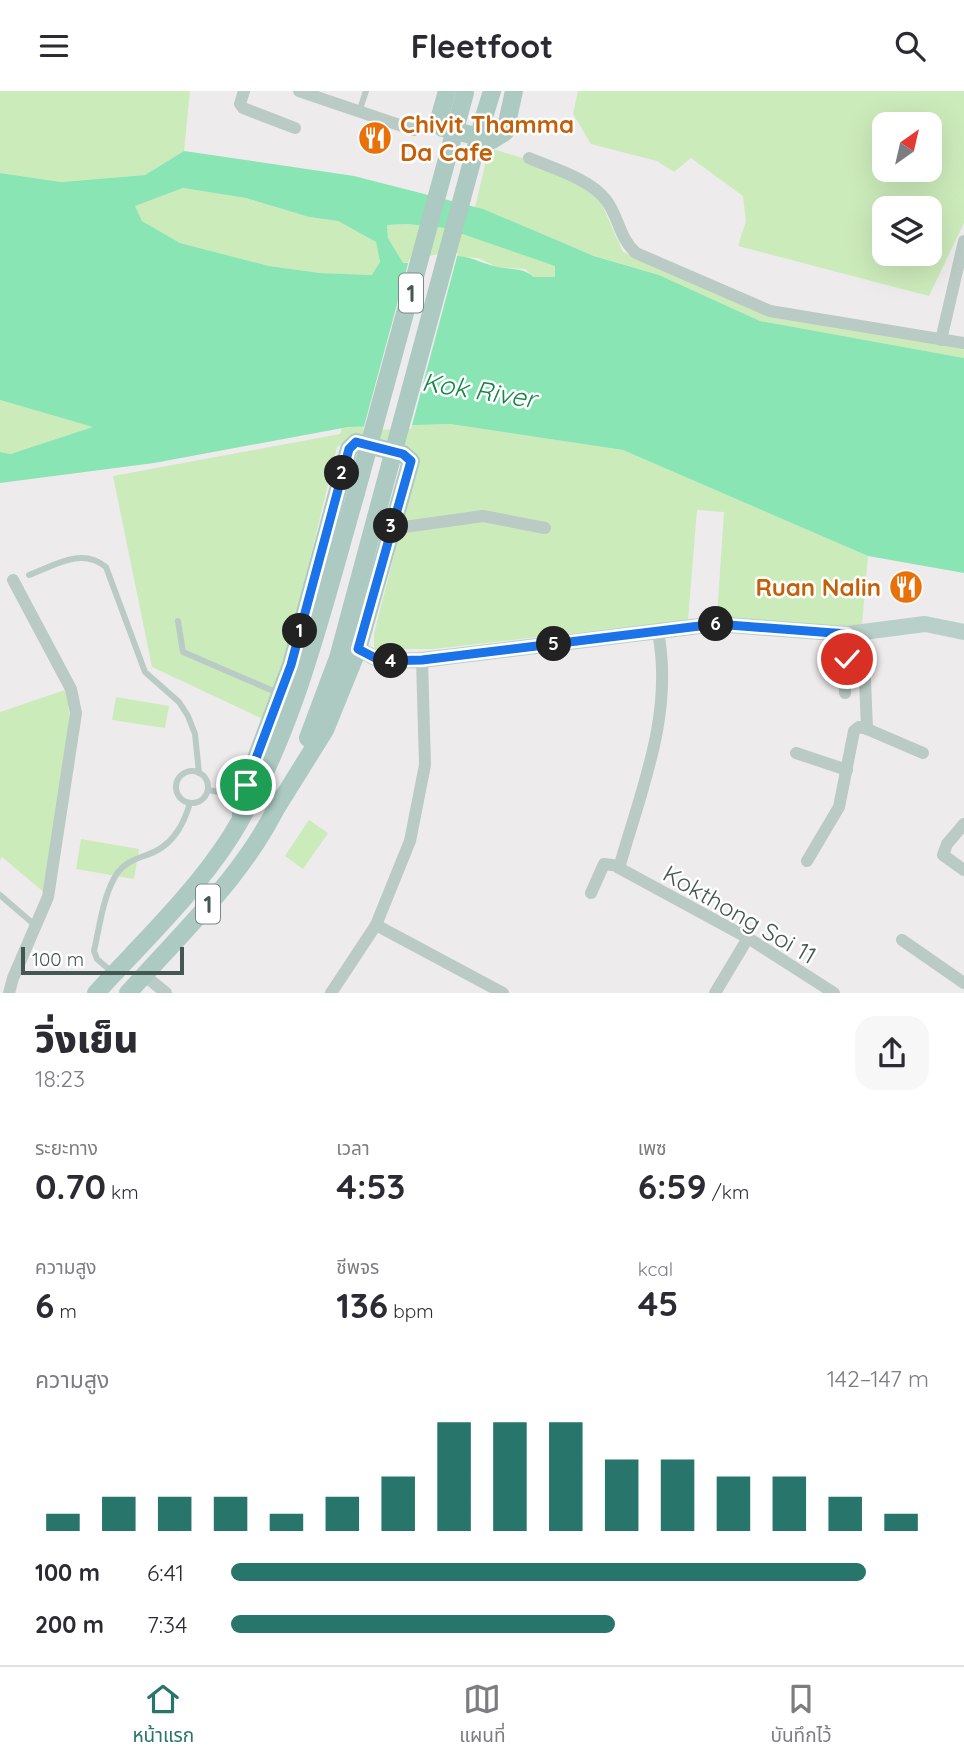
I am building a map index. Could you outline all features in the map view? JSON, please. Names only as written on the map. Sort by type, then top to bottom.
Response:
[{"type":"main road","points":[[447,91],[440,116],[443,128],[492,140],[505,132],[514,91]]},
{"type":"main road","name":"1","points":[[128,993],[242,862],[277,807],[315,724],[338,658],[492,91]]},
{"type":"main road","name":"1","points":[[96,993],[212,863],[242,815],[295,703],[356,493],[465,92]]},
{"type":"main road","points":[[242,815],[244,797],[291,665],[349,449],[356,442],[403,454],[411,461],[358,649],[325,730],[277,807]]},
{"type":"street","points":[[244,91],[240,104],[243,107],[295,128]]},
{"type":"street","points":[[299,91],[414,130]]},
{"type":"street","points":[[529,157],[596,191],[606,201],[626,244],[636,253],[676,271],[770,311],[964,343]]},
{"type":"street","points":[[941,340],[964,241]]},
{"type":"street","points":[[390,529],[483,516],[544,528]]},
{"type":"street","points":[[9,993],[48,897],[75,700],[13,580]]},
{"type":"street","points":[[358,649],[381,661],[422,660],[716,624],[855,633],[925,624],[964,632]]},
{"type":"street","points":[[591,893],[604,865],[622,869],[653,757],[663,702],[663,657],[658,632]]},
{"type":"street","points":[[845,693],[855,633]]},
{"type":"street","points":[[855,633],[867,729]]},
{"type":"street","points":[[331,993],[376,926],[410,841],[425,765],[422,660]]},
{"type":"street","points":[[807,862],[839,807],[853,731],[859,727],[867,729],[923,753]]},
{"type":"street","points":[[796,753],[847,770]]},
{"type":"street","points":[[964,824],[947,844],[943,855],[964,870]]},
{"type":"street","name":"Kokthong Soi 11","points":[[622,869],[748,938],[834,993]]},
{"type":"street","points":[[376,926],[503,993]]},
{"type":"street","points":[[715,993],[748,938]]},
{"type":"street","points":[[902,940],[964,983]]},
{"type":"street","points":[[144,975],[166,993]]},
{"type":"lane","points":[[359,112],[366,91]]},
{"type":"lane","points":[[29,575],[84,555],[95,558],[106,567],[145,672],[179,702],[195,734],[199,773],[208,783],[208,790],[200,802],[191,803],[181,798],[177,783],[185,773],[199,773]]},
{"type":"lane","points":[[178,621],[183,652],[280,694]]},
{"type":"lane","points":[[208,790],[244,797]]},
{"type":"lane","points":[[114,974],[97,959],[94,951],[108,890],[119,870],[132,859],[156,850],[171,839],[183,823],[191,803]]},
{"type":"lane","points":[[0,895],[37,927]]},
{"type":"shaded area","points":[[0,91],[190,91],[184,151],[145,175],[61,182],[0,173]]},
{"type":"shaded area","points":[[578,91],[964,91],[964,223],[929,296],[738,246],[746,221],[743,196],[691,158],[674,172],[657,161],[591,144],[573,114]]},
{"type":"shaded area","points":[[489,148],[543,164],[596,191],[623,252],[766,315],[964,344],[964,358],[760,321],[659,275],[595,256],[475,207]]},
{"type":"shaded area","points":[[183,188],[246,198],[309,217],[338,221],[376,242],[380,262],[373,275],[320,273],[269,266],[180,243],[142,221],[134,206]]},
{"type":"shaded area","points":[[387,225],[445,228],[556,266],[555,278],[534,277],[525,269],[497,267],[478,258],[445,256],[402,263],[388,238]]},
{"type":"shaded area","points":[[0,400],[94,427],[9,454],[0,452]]},
{"type":"shaded area","points":[[450,424],[623,450],[868,556],[862,625],[808,627],[717,616],[724,512],[697,510],[688,620],[434,649],[374,649],[374,634],[418,460],[400,446],[369,438],[337,447],[285,663],[263,719],[152,667],[113,476],[340,434],[342,428],[348,427]]},
{"type":"shaded area","points":[[65,690],[69,730],[67,758],[46,894],[2,857],[0,860],[0,712]]},
{"type":"shaded area","points":[[116,697],[169,706],[165,728],[112,720]]},
{"type":"shaded area","points":[[309,820],[328,833],[303,869],[285,856]]},
{"type":"shaded area","points":[[81,839],[139,849],[134,879],[76,869]]},
{"type":"water","name":"Kok River","points":[[184,151],[354,176],[483,209],[594,256],[659,275],[760,321],[964,358],[964,573],[868,556],[623,450],[450,424],[348,427],[154,463],[0,483],[0,452],[10,454],[93,427],[0,400],[0,173],[61,182],[145,175]],"holes":[[[183,188],[246,198],[309,217],[338,221],[376,242],[380,262],[372,275],[320,273],[269,266],[180,243],[142,221],[135,206]],[[387,225],[445,228],[555,266],[555,277],[534,277],[521,270],[498,267],[461,256],[403,263],[388,238]]]},
{"type":"pier","points":[[458,253],[411,429],[363,430],[409,260]]},
{"type":"place","name":"Chivit Thamma Da Cafe","points":[[375,138]]},
{"type":"place","name":"Ruan Nalin","points":[[906,587]]},
{"type":"route","points":[[246,785],[291,665],[349,449],[351,444],[356,442],[403,454],[411,461],[358,649],[381,661],[422,660],[716,624],[847,634],[847,659]]}]
